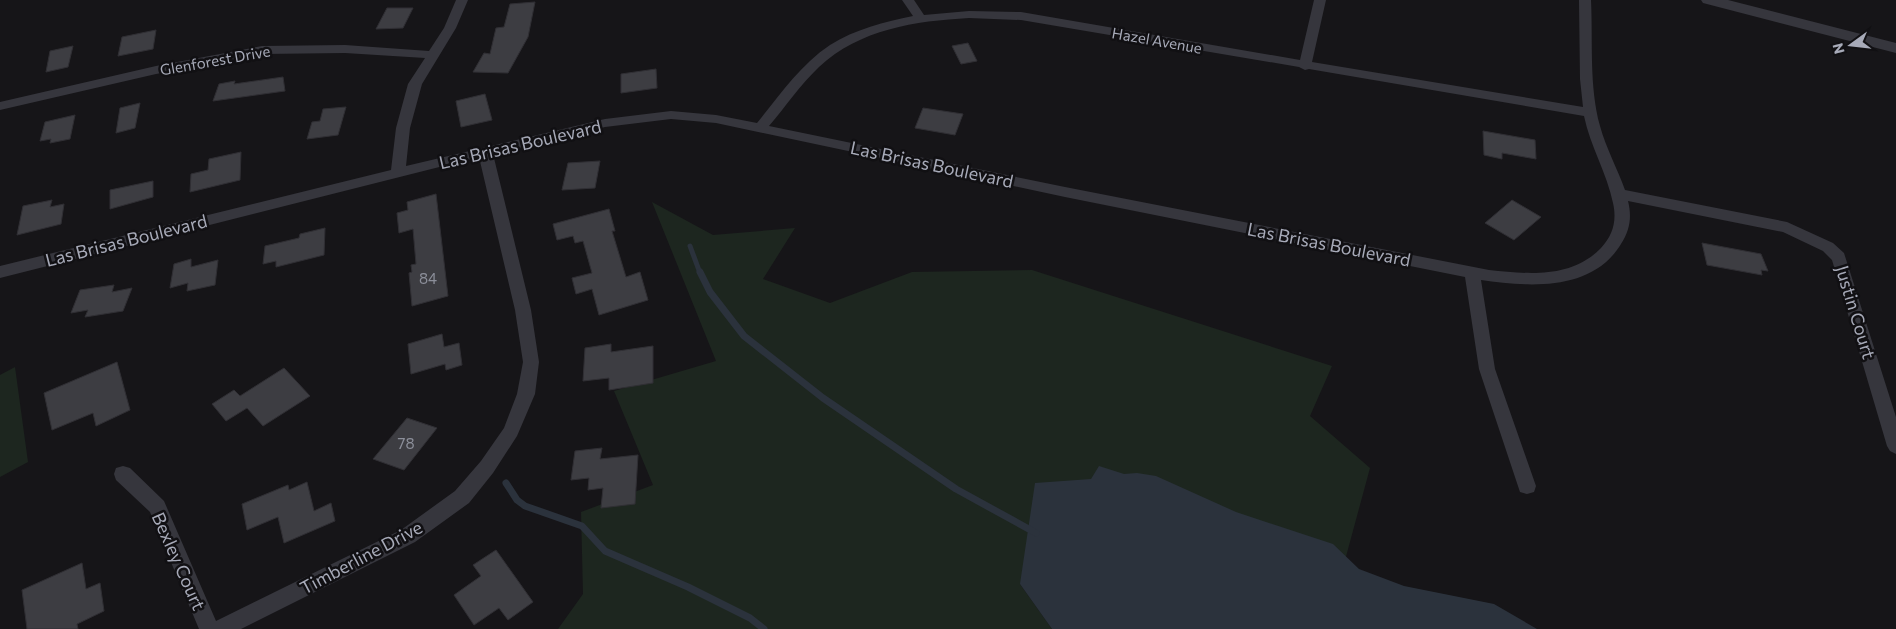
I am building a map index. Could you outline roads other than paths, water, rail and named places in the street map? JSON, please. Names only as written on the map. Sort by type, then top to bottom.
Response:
[{"type":"street","points":[[398,173],[403,128],[414,84],[450,28],[462,0]]},
{"type":"street","points":[[908,0],[922,19]]},
{"type":"street","points":[[1305,66],[1320,0]]},
{"type":"street","name":"Las Brisas Boulevard","points":[[0,272],[485,151],[605,124],[655,116],[690,115],[1075,194],[1472,272],[1514,279],[1562,276],[1604,257],[1617,239],[1624,218],[1619,194],[1591,113],[1587,86],[1585,0]]},
{"type":"street","points":[[1709,0],[1896,48]]},
{"type":"street","name":"Hazel Avenue","points":[[760,128],[816,63],[858,35],[875,29],[922,19],[962,14],[994,13],[1021,16],[1305,66],[1591,113]]},
{"type":"street","name":"Glenforest Drive","points":[[0,106],[156,70],[262,50],[346,49],[433,55]]},
{"type":"street","name":"Timberline Drive","points":[[220,629],[408,536],[462,498],[487,467],[511,431],[526,394],[531,362],[523,310],[485,151]]},
{"type":"street","name":"Justin Court","points":[[1619,194],[1787,227],[1828,247],[1839,258],[1896,446]]},
{"type":"street","points":[[1472,272],[1487,369],[1527,486]]},
{"type":"street","name":"Bexley Court","points":[[124,474],[157,507],[209,629]]},
{"type":"waterway","points":[[690,246],[700,273]]},
{"type":"waterway","points":[[700,272],[710,292],[744,336],[823,398],[956,489],[1036,533]]},
{"type":"waterway","points":[[506,483],[517,500],[525,506],[582,526],[605,551],[688,587],[750,618],[764,629]]}]
